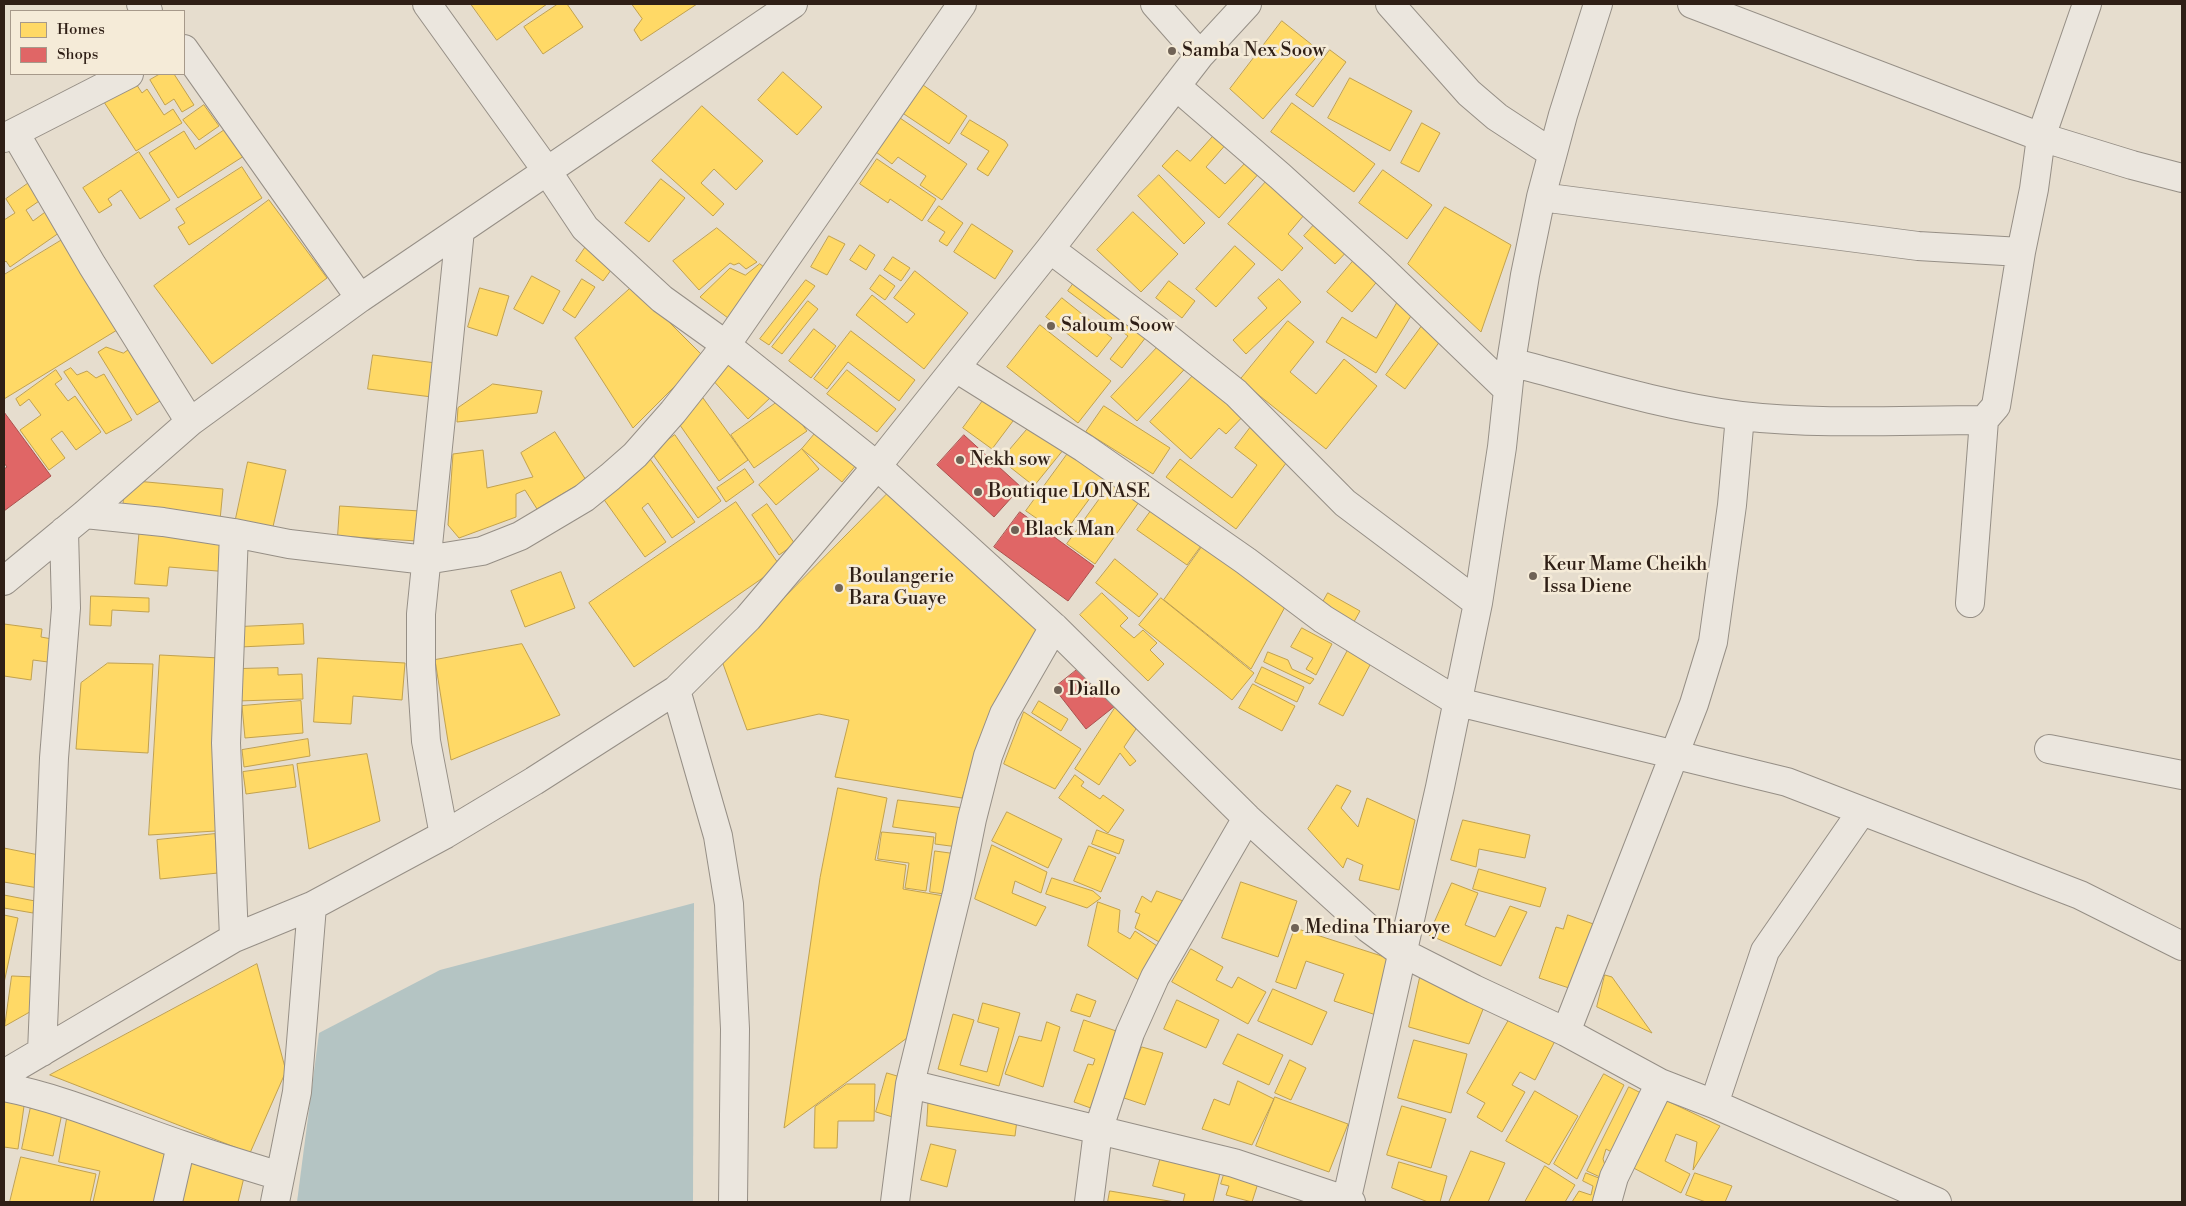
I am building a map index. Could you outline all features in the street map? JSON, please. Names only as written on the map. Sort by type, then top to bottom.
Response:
[{"type":"street","points":[[428,4],[547,171],[585,228],[656,293],[878,466],[1054,628],[1247,818],[1368,928],[1402,952],[1474,989],[1566,1032],[1660,1083],[1714,1104],[1937,1202]]},
{"type":"street","points":[[5,578],[75,522],[190,422],[360,298],[793,4]]},
{"type":"street","points":[[75,522],[163,522],[289,544],[426,560],[482,551],[520,536],[584,498],[634,454],[673,412],[726,346],[962,4]]},
{"type":"street","points":[[1155,4],[1200,55]]},
{"type":"street","points":[[4,1074],[234,938],[312,906],[444,836],[676,690],[748,618],[878,466],[1050,249],[1200,55],[1247,4]]},
{"type":"street","points":[[1390,4],[1469,93],[1497,117],[1552,153]]},
{"type":"street","points":[[910,1084],[1234,1163],[1348,1202],[1478,603],[1502,447],[1511,362],[1525,275],[1541,197],[1562,115],[1598,4]]},
{"type":"street","points":[[1692,4],[2041,137],[2182,178]]},
{"type":"street","points":[[1970,603],[1984,420],[1996,406],[2021,252],[2034,188],[2041,137],[2087,4]]},
{"type":"street","points":[[185,50],[360,298]]},
{"type":"street","points":[[128,75],[10,136],[190,422]]},
{"type":"street","points":[[1176,86],[1380,266],[1508,390]]},
{"type":"street","points":[[1541,197],[1918,246],[2021,252]]},
{"type":"street","points":[[444,836],[426,741],[423,707],[421,614],[460,230]]},
{"type":"street","points":[[1050,249],[1163,334],[1236,393],[1345,503],[1478,603]]},
{"type":"street","points":[[1511,362],[1677,405],[1740,416],[1825,420],[1984,420]]},
{"type":"street","points":[[956,368],[1084,448],[1246,561],[1323,619],[1458,702],[1787,782],[2080,895],[2182,946]]},
{"type":"street","points":[[1566,1032],[1694,704],[1713,642],[1732,505],[1740,416]]},
{"type":"street","points":[[42,1052],[54,758],[75,522]]},
{"type":"street","points":[[234,533],[226,743],[234,938]]},
{"type":"street","points":[[895,1202],[910,1084],[957,893],[972,819],[988,756],[1004,714],[1054,628]]},
{"type":"street","points":[[676,690],[718,836],[729,904],[735,1029],[733,1202]]},
{"type":"street","points":[[2049,750],[2182,775]]},
{"type":"street","points":[[1714,1104],[1765,951],[1862,811]]},
{"type":"street","points":[[1089,1202],[1098,1131],[1130,1033],[1155,977],[1247,818]]},
{"type":"street","points":[[4,1087],[34,1093],[80,1107],[182,1145],[278,1189],[297,1092],[312,906]]},
{"type":"street","points":[[1607,1202],[1614,1177],[1660,1083]]},
{"type":"street","points":[[168,1202],[182,1145]]},
{"type":"shaded area","points":[[694,903],[693,1202],[297,1202],[319,1033],[440,970]]},
{"type":"building: Homes","points":[[471,4],[547,4],[497,40]]},
{"type":"building: Homes","points":[[558,4],[567,4],[583,27],[543,54],[524,27]]},
{"type":"building: Homes","points":[[632,4],[697,4],[641,41],[634,30],[642,19]]},
{"type":"building: Homes","points":[[1282,21],[1321,52],[1263,119],[1230,89]]},
{"type":"building: Homes","points":[[1330,50],[1346,62],[1313,107],[1296,95]]},
{"type":"building: Homes","points":[[783,72],[822,107],[797,135],[758,100]]},
{"type":"building: Homes","points":[[158,75],[175,75],[194,105],[182,112],[174,99],[165,105],[150,80]]},
{"type":"building: Homes","points":[[1350,78],[1412,111],[1390,151],[1328,118]]},
{"type":"building: Homes","points":[[133,79],[142,93],[147,89],[164,115],[173,109],[182,123],[136,151],[102,99]]},
{"type":"building: Homes","points":[[923,85],[967,116],[949,144],[904,114]]},
{"type":"building: Homes","points":[[1292,103],[1375,164],[1354,192],[1271,132]]},
{"type":"building: Homes","points":[[204,105],[219,126],[199,140],[183,120]]},
{"type":"building: Homes","points":[[702,106],[763,161],[736,190],[714,169],[701,183],[724,204],[713,216],[652,161]]},
{"type":"building: Homes","points":[[900,118],[967,164],[942,200],[920,185],[926,176],[898,157],[892,164],[876,152]]},
{"type":"building: Homes","points":[[970,120],[1005,141],[1008,145],[988,176],[977,169],[989,151],[961,134]]},
{"type":"building: Homes","points":[[1422,123],[1440,133],[1419,172],[1401,163]]},
{"type":"building: Homes","points":[[226,129],[244,156],[178,198],[149,153],[184,131],[195,149]]},
{"type":"building: Homes","points":[[1217,132],[1228,142],[1206,167],[1225,184],[1248,160],[1261,171],[1219,218],[1162,166],[1177,150],[1190,161]]},
{"type":"building: Homes","points":[[139,152],[170,200],[140,219],[121,190],[108,199],[112,205],[99,213],[83,188]]},
{"type":"building: Homes","points":[[877,159],[936,199],[922,221],[890,199],[888,203],[860,184]]},
{"type":"building: Homes","points":[[242,167],[262,198],[189,245],[178,227],[185,223],[176,209]]},
{"type":"building: Homes","points":[[1383,170],[1432,205],[1407,239],[1359,203]]},
{"type":"building: Homes","points":[[1159,175],[1205,223],[1184,244],[1138,196]]},
{"type":"building: Homes","points":[[1272,175],[1310,208],[1288,234],[1303,248],[1282,271],[1228,224]]},
{"type":"building: Homes","points":[[661,179],[685,198],[649,242],[625,223]]},
{"type":"building: Homes","points":[[33,180],[45,197],[26,210],[33,221],[52,207],[66,228],[10,267],[6,261],[4,263],[4,220],[15,213],[6,199]]},
{"type":"building: Homes","points":[[269,200],[327,278],[212,364],[154,286]]},
{"type":"building: Homes","points":[[939,206],[963,223],[947,246],[939,241],[945,232],[928,221]]},
{"type":"building: Homes","points":[[1445,207],[1511,245],[1481,332],[1408,264]]},
{"type":"building: Homes","points":[[1133,212],[1178,254],[1141,292],[1097,250]]},
{"type":"building: Homes","points":[[1321,217],[1352,246],[1335,264],[1304,236]]},
{"type":"building: Homes","points":[[972,224],[1013,251],[995,279],[954,252]]},
{"type":"building: Homes","points":[[717,228],[757,262],[746,269],[739,263],[734,265],[730,263],[699,290],[673,261]]},
{"type":"building: Homes","points":[[829,236],[845,244],[827,275],[811,267]]},
{"type":"building: Homes","points":[[67,237],[122,327],[4,399],[4,275]]},
{"type":"building: Homes","points":[[589,242],[617,262],[603,281],[576,261]]},
{"type":"building: Homes","points":[[860,245],[875,255],[866,270],[850,260]]},
{"type":"building: Homes","points":[[1235,246],[1255,264],[1216,307],[1196,289]]},
{"type":"building: Homes","points":[[1360,253],[1384,273],[1352,312],[1327,292]]},
{"type":"building: Homes","points":[[893,257],[910,268],[901,281],[884,270]]},
{"type":"building: Homes","points":[[760,264],[772,273],[736,324],[700,297],[730,268],[745,275]]},
{"type":"building: Homes","points":[[915,271],[968,313],[924,369],[856,315],[872,295],[907,323],[915,314],[894,298]]},
{"type":"building: Homes","points":[[1081,273],[1153,328],[1122,368],[1110,359],[1128,336],[1068,291]]},
{"type":"building: Homes","points":[[880,275],[895,286],[885,300],[870,289]]},
{"type":"building: Homes","points":[[532,276],[560,291],[543,324],[514,309]]},
{"type":"building: Homes","points":[[582,279],[595,287],[575,318],[563,310]]},
{"type":"building: Homes","points":[[1279,279],[1301,302],[1246,354],[1233,340],[1267,308],[1258,298]]},
{"type":"building: Homes","points":[[806,280],[815,286],[769,345],[760,339]]},
{"type":"building: Homes","points":[[1169,281],[1195,301],[1182,318],[1156,298]]},
{"type":"building: Homes","points":[[633,286],[704,357],[633,428],[575,338]]},
{"type":"building: Homes","points":[[480,288],[509,296],[497,336],[468,327]]},
{"type":"building: Homes","points":[[1401,296],[1417,306],[1376,373],[1326,342],[1342,317],[1376,338]]},
{"type":"building: Homes","points":[[1062,298],[1112,338],[1097,357],[1046,317]]},
{"type":"building: Homes","points":[[808,301],[818,309],[782,354],[772,347]]},
{"type":"building: Homes","points":[[1427,319],[1446,333],[1405,389],[1386,375]]},
{"type":"building: Homes","points":[[1288,321],[1314,342],[1290,372],[1316,394],[1344,359],[1377,386],[1326,449],[1240,380]]},
{"type":"building: Homes","points":[[1040,325],[1111,381],[1078,423],[1007,367]]},
{"type":"building: Homes","points":[[814,329],[836,346],[811,378],[789,361]]},
{"type":"building: Homes","points":[[851,331],[915,380],[899,401],[848,362],[827,389],[814,379]]},
{"type":"building: Homes","points":[[1166,338],[1192,361],[1137,421],[1111,397]]},
{"type":"building: Homes","points":[[137,344],[168,396],[137,415],[98,352],[106,347],[123,353]]},
{"type":"building: Homes","points":[[373,355],[436,363],[432,397],[368,389]]},
{"type":"building: Homes","points":[[733,355],[772,396],[748,419],[710,377]]},
{"type":"building: Homes","points":[[1202,366],[1250,409],[1226,434],[1219,428],[1191,459],[1150,422]]},
{"type":"building: Homes","points":[[71,368],[77,375],[87,371],[96,378],[104,374],[132,420],[106,434],[64,372]]},
{"type":"building: Homes","points":[[56,370],[62,379],[55,384],[68,401],[75,396],[101,432],[76,450],[62,431],[51,439],[65,458],[49,470],[20,430],[41,415],[29,399],[20,406],[16,399]]},
{"type":"building: Homes","points":[[847,370],[896,409],[877,432],[827,394]]},
{"type":"building: Homes","points":[[493,384],[542,391],[537,413],[457,422],[458,408]]},
{"type":"building: Homes","points":[[990,391],[1019,413],[992,449],[963,428]]},
{"type":"building: Homes","points":[[703,398],[748,460],[719,481],[675,418]]},
{"type":"building: Homes","points":[[783,398],[807,431],[754,468],[731,435]]},
{"type":"building: Homes","points":[[1104,406],[1170,448],[1153,474],[1086,432]]},
{"type":"building: Homes","points":[[1036,419],[1068,444],[1034,486],[1001,460]]},
{"type":"building: Homes","points":[[823,424],[862,458],[842,482],[802,449]]},
{"type":"building: Homes","points":[[1253,424],[1293,454],[1236,529],[1166,477],[1180,459],[1232,498],[1257,465],[1235,448]]},
{"type":"building: Homes","points":[[555,432],[586,480],[537,509],[525,490],[516,494],[516,517],[459,538],[448,525],[453,454],[483,450],[487,488],[533,477],[521,453]]},
{"type":"building: Homes","points":[[675,435],[721,501],[698,518],[651,452]]},
{"type":"building: Homes","points":[[1074,445],[1110,471],[1062,536],[1026,511]]},
{"type":"building: Homes","points":[[802,449],[819,469],[776,505],[759,485]]},
{"type":"building: Homes","points":[[650,459],[695,522],[672,538],[648,503],[642,508],[666,542],[645,557],[600,494]]},
{"type":"building: Homes","points":[[248,462],[286,470],[272,531],[235,523]]},
{"type":"building: Homes","points":[[745,469],[754,482],[726,502],[717,488]]},
{"type":"building: Homes","points":[[1117,475],[1144,495],[1095,564],[1067,544]]},
{"type":"building: Homes","points":[[125,480],[223,489],[220,520],[123,512]]},
{"type":"building: Homes","points":[[893,488],[1050,628],[994,706],[962,798],[835,777],[849,720],[819,714],[747,730],[722,661]]},
{"type":"building: Homes","points":[[736,502],[780,566],[634,667],[589,603]]},
{"type":"building: Homes","points":[[767,504],[795,544],[779,555],[752,515]]},
{"type":"building: Homes","points":[[1156,504],[1206,539],[1187,565],[1137,530]]},
{"type":"building: Homes","points":[[340,506],[420,511],[417,541],[338,536]]},
{"type":"building: Homes","points":[[140,526],[232,534],[229,572],[169,567],[167,586],[135,584]]},
{"type":"building: Homes","points":[[1209,537],[1291,596],[1251,669],[1164,600]]},
{"type":"building: Homes","points":[[1115,559],[1158,594],[1139,617],[1096,583]]},
{"type":"building: Homes","points":[[561,572],[575,608],[525,627],[511,591]]},
{"type":"building: Homes","points":[[1102,593],[1128,618],[1120,626],[1134,638],[1143,630],[1157,643],[1150,650],[1164,664],[1148,681],[1080,615]]},
{"type":"building: Homes","points":[[1328,593],[1360,611],[1350,629],[1318,611]]},
{"type":"building: Homes","points":[[91,596],[149,598],[149,612],[112,610],[111,626],[90,625]]},
{"type":"building: Homes","points":[[1161,598],[1254,673],[1232,700],[1139,625]]},
{"type":"building: Homes","points":[[4,624],[42,629],[41,637],[52,639],[48,662],[33,660],[31,680],[4,676]]},
{"type":"building: Homes","points":[[303,624],[304,644],[240,647],[239,627]]},
{"type":"building: Homes","points":[[1302,628],[1332,644],[1316,675],[1306,669],[1313,658],[1291,647]]},
{"type":"building: Homes","points":[[522,644],[560,715],[451,760],[435,660]]},
{"type":"building: Homes","points":[[1348,650],[1371,663],[1343,716],[1319,704]]},
{"type":"building: Homes","points":[[1268,652],[1288,660],[1292,669],[1314,679],[1310,684],[1264,662]]},
{"type":"building: Homes","points":[[160,655],[220,658],[216,831],[149,835]]},
{"type":"building: Homes","points":[[318,658],[405,663],[402,700],[353,696],[351,724],[314,722]]},
{"type":"building: Homes","points":[[108,663],[153,664],[148,753],[76,749],[81,683]]},
{"type":"building: Homes","points":[[1262,667],[1304,687],[1297,702],[1255,682]]},
{"type":"building: Homes","points":[[278,668],[278,675],[302,674],[303,699],[237,701],[237,669]]},
{"type":"building: Homes","points":[[1253,684],[1295,706],[1282,731],[1239,708]]},
{"type":"building: Homes","points":[[301,701],[303,733],[245,738],[242,706]]},
{"type":"building: Homes","points":[[1039,701],[1068,719],[1061,731],[1032,713]]},
{"type":"building: Homes","points":[[1115,708],[1136,729],[1124,747],[1136,761],[1130,766],[1120,753],[1099,785],[1075,769]]},
{"type":"building: Homes","points":[[1024,712],[1081,749],[1055,789],[1004,764]]},
{"type":"building: Homes","points":[[308,739],[310,756],[244,767],[242,750]]},
{"type":"building: Homes","points":[[367,754],[380,821],[309,849],[297,764]]},
{"type":"building: Homes","points":[[293,765],[296,787],[246,794],[243,772]]},
{"type":"building: Homes","points":[[1075,775],[1084,782],[1081,786],[1100,799],[1103,795],[1124,810],[1108,833],[1059,798]]},
{"type":"building: Homes","points":[[1337,785],[1351,791],[1341,808],[1358,827],[1367,798],[1415,820],[1399,890],[1359,880],[1363,865],[1347,858],[1343,868],[1308,829]]},
{"type":"building: Homes","points":[[838,788],[887,798],[875,860],[906,865],[903,889],[950,897],[922,1027],[784,1128],[820,878]]},
{"type":"building: Homes","points":[[898,800],[964,808],[958,847],[935,844],[936,833],[893,827]]},
{"type":"building: Homes","points":[[1007,812],[1062,839],[1048,868],[992,841]]},
{"type":"building: Homes","points":[[1463,820],[1530,835],[1525,858],[1479,849],[1476,867],[1451,860]]},
{"type":"building: Homes","points":[[1097,830],[1124,840],[1119,854],[1092,844]]},
{"type":"building: Homes","points":[[882,832],[934,837],[926,891],[905,888],[909,863],[878,859]]},
{"type":"building: Homes","points":[[215,834],[218,873],[160,879],[157,840]]},
{"type":"building: Homes","points":[[992,845],[1047,872],[1041,893],[1015,881],[1012,893],[1046,907],[1036,926],[975,899]]},
{"type":"building: Homes","points":[[1089,846],[1116,857],[1101,892],[1074,881]]},
{"type":"building: Homes","points":[[4,848],[44,856],[38,888],[4,882]]},
{"type":"building: Homes","points":[[935,851],[957,854],[951,895],[930,892]]},
{"type":"building: Homes","points":[[1479,869],[1546,888],[1540,907],[1473,889]]},
{"type":"building: Homes","points":[[1052,878],[1093,891],[1101,898],[1087,908],[1046,894]]},
{"type":"building: Homes","points":[[1241,882],[1297,901],[1278,957],[1222,938]]},
{"type":"building: Homes","points":[[1452,883],[1478,893],[1465,925],[1495,937],[1510,906],[1527,912],[1501,966],[1429,935]]},
{"type":"building: Homes","points":[[1157,891],[1191,904],[1166,946],[1135,928],[1140,914],[1135,912],[1142,896],[1151,902]]},
{"type":"building: Homes","points":[[4,895],[35,901],[33,913],[4,908]]},
{"type":"building: Homes","points":[[1098,902],[1120,910],[1118,932],[1130,939],[1135,931],[1163,950],[1146,985],[1088,946]]},
{"type":"building: Homes","points":[[4,915],[18,918],[4,983]]},
{"type":"building: Homes","points":[[1568,915],[1599,926],[1578,991],[1539,978],[1556,927],[1563,929]]},
{"type":"building: Homes","points":[[1295,928],[1394,960],[1376,1015],[1334,1001],[1344,974],[1306,961],[1296,989],[1276,982]]},
{"type":"building: Homes","points":[[1191,949],[1223,967],[1216,980],[1232,988],[1238,977],[1266,992],[1248,1024],[1172,982]]},
{"type":"building: Homes","points":[[257,964],[286,1071],[250,1153],[50,1075]]},
{"type":"building: Homes","points":[[1421,973],[1486,1002],[1469,1044],[1409,1027]]},
{"type":"building: Homes","points":[[1605,975],[1612,977],[1652,1033],[1597,1007]]},
{"type":"building: Homes","points":[[12,976],[35,977],[35,1009],[5,1026]]},
{"type":"building: Homes","points":[[1273,989],[1327,1012],[1312,1045],[1258,1021]]},
{"type":"building: Homes","points":[[1077,994],[1096,1001],[1090,1017],[1071,1011]]},
{"type":"building: Homes","points":[[1177,1000],[1219,1020],[1206,1048],[1164,1029]]},
{"type":"building: Homes","points":[[983,1003],[1020,1013],[999,1086],[938,1069],[953,1014],[974,1020],[960,1065],[987,1072],[999,1028],[978,1022]]},
{"type":"building: Homes","points":[[1510,1018],[1557,1037],[1535,1080],[1520,1072],[1512,1085],[1525,1092],[1502,1132],[1477,1117],[1485,1103],[1467,1093]]},
{"type":"building: Homes","points":[[1084,1020],[1125,1034],[1099,1111],[1074,1102],[1088,1064],[1093,1065],[1095,1059],[1074,1051]]},
{"type":"building: Homes","points":[[1047,1022],[1060,1027],[1043,1087],[1005,1074],[1019,1036],[1041,1041]]},
{"type":"building: Homes","points":[[1238,1034],[1283,1055],[1269,1085],[1223,1064]]},
{"type":"building: Homes","points":[[1414,1040],[1467,1054],[1451,1113],[1398,1098]]},
{"type":"building: Homes","points":[[1142,1047],[1163,1053],[1145,1105],[1121,1097]]},
{"type":"building: Homes","points":[[1290,1060],[1306,1068],[1291,1100],[1275,1093]]},
{"type":"building: Homes","points":[[887,1073],[907,1079],[896,1118],[876,1112]]},
{"type":"building: Homes","points":[[1604,1074],[1624,1085],[1577,1179],[1554,1164]]},
{"type":"building: Homes","points":[[1238,1081],[1274,1099],[1252,1145],[1202,1129],[1214,1099],[1229,1105]]},
{"type":"building: Homes","points":[[847,1084],[875,1084],[874,1121],[838,1121],[837,1148],[814,1148],[815,1107]]},
{"type":"building: Homes","points":[[1629,1087],[1645,1095],[1621,1157],[1606,1149],[1603,1159],[1605,1165],[1600,1177],[1587,1171]]},
{"type":"building: Homes","points":[[1535,1091],[1578,1116],[1549,1165],[1506,1141]]},
{"type":"building: Homes","points":[[929,1092],[1018,1112],[1015,1136],[927,1126]]},
{"type":"building: Homes","points":[[4,1095],[25,1099],[18,1149],[4,1147]]},
{"type":"building: Homes","points":[[33,1097],[64,1104],[53,1156],[22,1149]]},
{"type":"building: Homes","points":[[1275,1097],[1348,1124],[1329,1172],[1256,1146]]},
{"type":"building: Homes","points":[[1659,1097],[1720,1126],[1693,1170],[1697,1142],[1676,1134],[1665,1161],[1690,1174],[1681,1193],[1626,1164]]},
{"type":"building: Homes","points":[[1402,1106],[1446,1119],[1431,1168],[1387,1155]]},
{"type":"building: Homes","points":[[69,1108],[171,1147],[159,1202],[93,1202],[100,1171],[59,1162]]},
{"type":"building: Homes","points":[[931,1144],[956,1150],[947,1187],[921,1180]]},
{"type":"building: Homes","points":[[1163,1149],[1222,1165],[1213,1202],[1183,1202],[1185,1194],[1153,1186]]},
{"type":"building: Homes","points":[[1471,1151],[1505,1163],[1488,1202],[1449,1202]]},
{"type":"building: Homes","points":[[191,1156],[246,1169],[238,1202],[179,1202]]},
{"type":"building: Homes","points":[[21,1157],[96,1174],[90,1202],[10,1202]]},
{"type":"building: Homes","points":[[1399,1162],[1447,1176],[1440,1202],[1428,1202],[1392,1188]]},
{"type":"building: Homes","points":[[1227,1165],[1260,1177],[1252,1202],[1226,1195],[1229,1186],[1221,1184]]},
{"type":"building: Homes","points":[[1545,1166],[1575,1185],[1565,1202],[1525,1202]]},
{"type":"building: Homes","points":[[1586,1173],[1609,1182],[1601,1202],[1572,1202],[1579,1191],[1591,1195],[1593,1186],[1583,1181]]},
{"type":"building: Homes","points":[[1695,1173],[1732,1186],[1725,1202],[1706,1202],[1686,1195]]},
{"type":"building: Homes","points":[[1110,1191],[1175,1202],[1108,1202]]},
{"type":"building: Shops","points":[[4,412],[51,476],[4,511],[4,469],[7,467],[4,463]]},
{"type":"building: Shops","points":[[964,435],[1021,487],[994,517],[937,465]]},
{"type":"building: Shops","points":[[1020,512],[1094,566],[1068,601],[994,547]]},
{"type":"building: Shops","points":[[1083,665],[1115,706],[1086,729],[1054,688]]},
{"type":"place","name":"Samba Nex Soow","points":[[1172,51]]},
{"type":"place","name":"Saloum Soow","points":[[1051,326]]},
{"type":"place","name":"Nekh sow","points":[[960,460]]},
{"type":"place","name":"Boutique LONASE","points":[[978,492]]},
{"type":"place","name":"Black Man","points":[[1015,530]]},
{"type":"place","name":"Keur Mame Cheikh Issa Diene","points":[[1533,576]]},
{"type":"place","name":"Boulangerie Bara Guaye","points":[[839,588]]},
{"type":"place","name":"Diallo","points":[[1058,690]]},
{"type":"place","name":"Medina Thiaroye","points":[[1295,928]]}]
